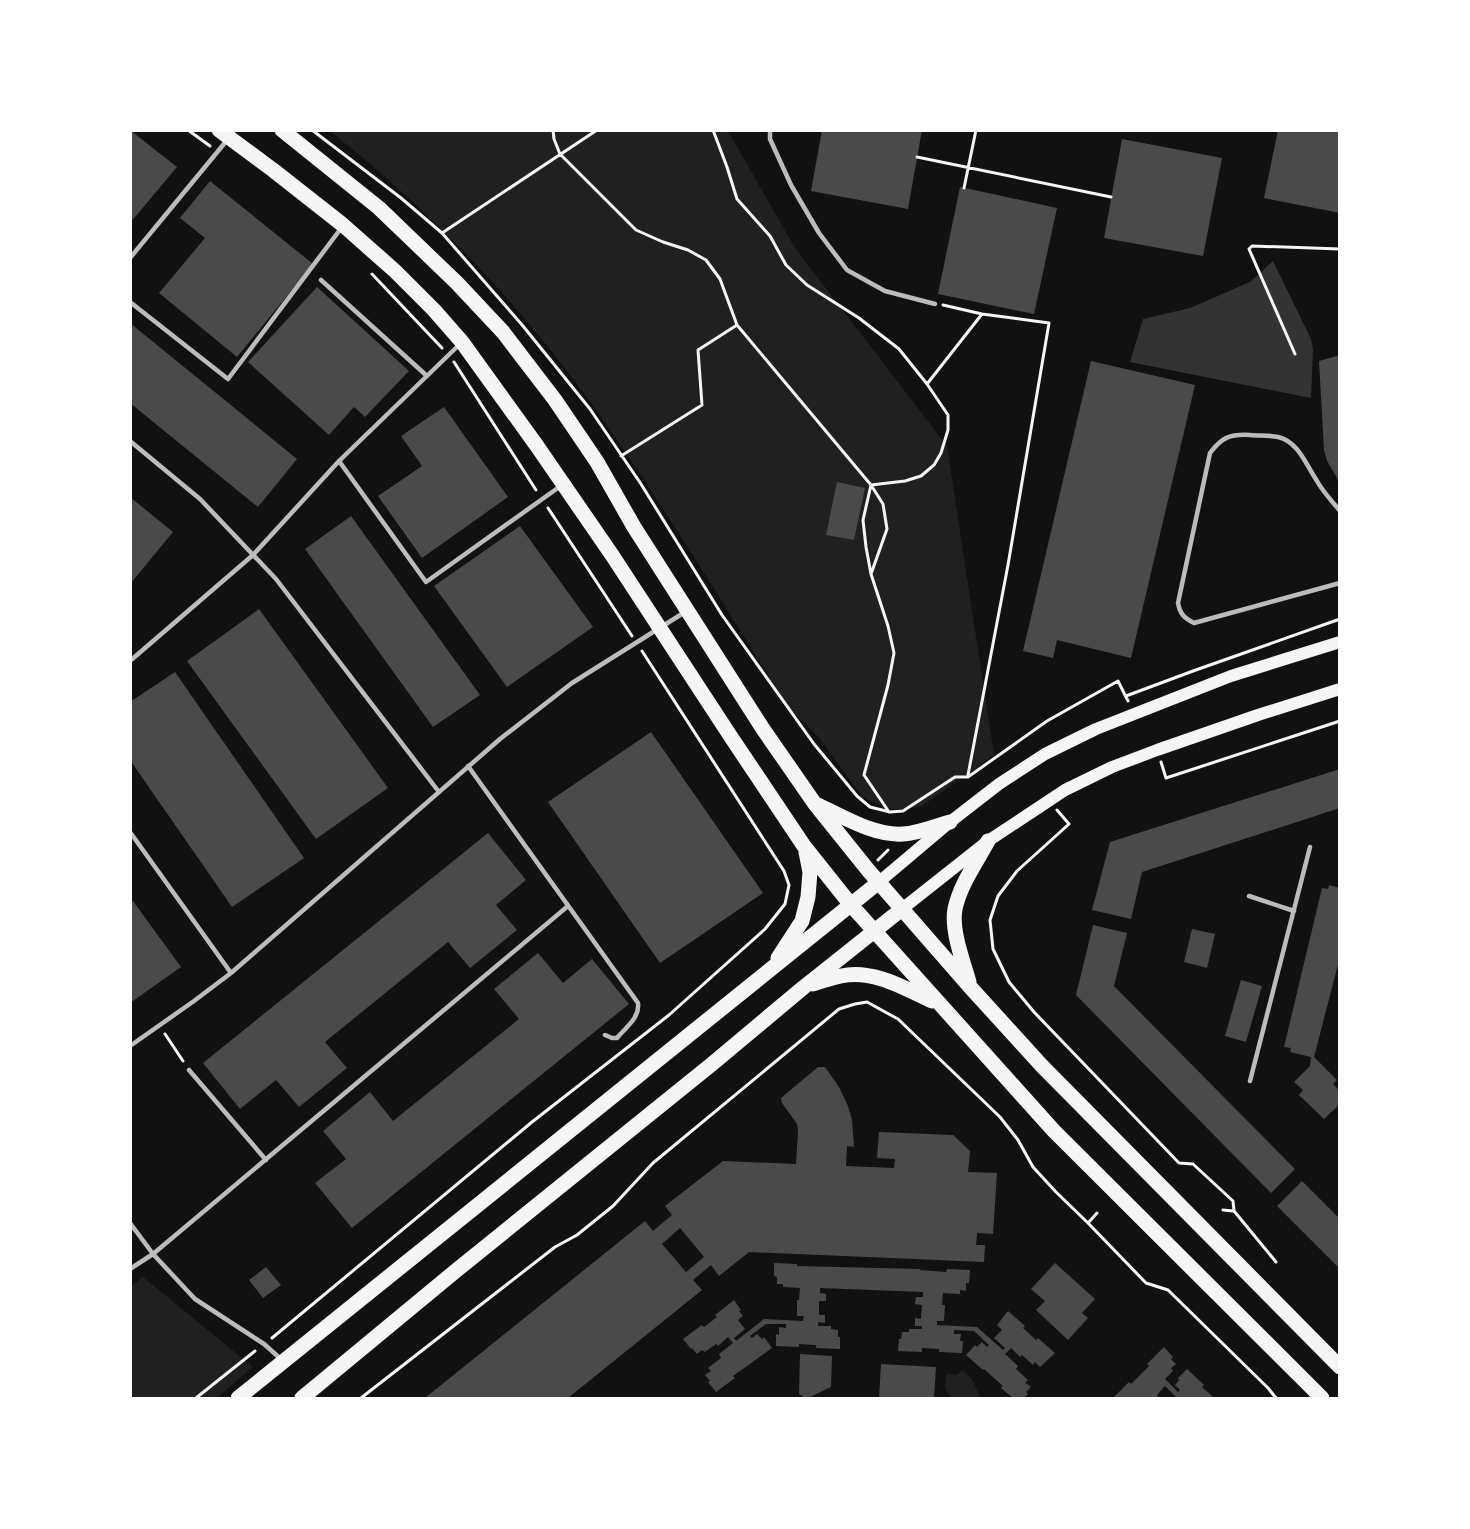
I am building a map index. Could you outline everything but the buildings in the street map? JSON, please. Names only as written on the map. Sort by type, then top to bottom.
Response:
[{"type":"main road","points":[[282,130],[380,208],[458,283],[503,332],[555,400],[597,462],[634,527],[687,611],[763,729],[815,804],[902,909],[1042,1066],[1340,1366]]},
{"type":"main road","points":[[225,134],[343,225],[403,279],[462,342],[612,555],[804,846],[851,905],[1054,1131],[1322,1398]]},
{"type":"main road","points":[[238,1398],[999,784],[1045,754],[1096,729],[1231,676],[1340,642]]},
{"type":"main road","points":[[302,1398],[804,987],[988,841],[1065,790],[1112,767],[1204,733],[1340,689]]},
{"type":"main road","points":[[815,804],[871,829],[891,834],[905,834],[950,822]]},
{"type":"main road","points":[[971,988],[956,938],[955,910],[964,884],[988,841]]},
{"type":"main road","points":[[770,970],[802,921],[808,897],[810,872],[804,846]]},
{"type":"main road","points":[[804,987],[843,976],[870,976],[892,982],[940,1005]]},
{"type":"lane","points":[[770,130],[770,139],[791,185],[819,233],[847,270],[885,291],[935,304]]},
{"type":"lane","points":[[130,258],[225,134]]},
{"type":"lane","points":[[130,302],[228,379],[343,225]]},
{"type":"lane","points":[[321,280],[426,376]]},
{"type":"lane","points":[[130,661],[253,555],[339,461],[462,342]]},
{"type":"lane","points":[[1340,511],[1317,482],[1300,452],[1279,437],[1229,436],[1218,442],[1210,453],[1178,603],[1180,613],[1185,619],[1194,623],[1340,584]]},
{"type":"lane","points":[[130,441],[200,499],[276,579],[439,792]]},
{"type":"lane","points":[[339,461],[426,582],[562,484]]},
{"type":"lane","points":[[130,1046],[231,973],[468,766],[572,682],[687,611]]},
{"type":"lane","points":[[468,766],[638,1003],[639,1010],[636,1016],[617,1038],[605,1035]]},
{"type":"lane","points":[[130,832],[231,973]]},
{"type":"lane","points":[[1250,1082],[1311,847]]},
{"type":"lane","points":[[1249,896],[1294,911]]},
{"type":"lane","points":[[130,1269],[153,1254],[568,906]]},
{"type":"lane","points":[[189,1070],[266,1160]]},
{"type":"lane","points":[[130,1222],[153,1254],[195,1299],[264,1344],[284,1361]]},
{"type":"path","points":[[553,130],[554,140],[560,154],[636,230],[688,250],[706,260],[720,279],[737,326],[870,485],[883,504],[886,529],[871,574]]},
{"type":"path","points":[[442,233],[597,130]]},
{"type":"path","points":[[713,130],[737,199],[770,236],[786,265],[807,285],[860,318],[899,350],[927,384],[948,415],[948,430],[934,465],[921,476],[905,481],[870,485]]},
{"type":"path","points":[[964,188],[976,130]]},
{"type":"path","points":[[917,157],[1111,197]]},
{"type":"path","points":[[1295,354],[1249,249],[1251,246],[1340,249]]},
{"type":"path","points":[[935,304],[982,314],[1049,323],[1008,565],[968,777]]},
{"type":"path","points":[[927,384],[982,314]]},
{"type":"path","points":[[621,456],[702,405],[698,350],[737,326]]},
{"type":"path","points":[[196,1398],[532,1122],[669,1015],[765,929],[785,904],[789,885],[784,871],[448,354]]},
{"type":"path","points":[[870,485],[863,520],[871,574],[894,653],[888,685],[864,775],[890,812],[903,811],[955,777],[968,777],[1047,721],[1118,681],[1126,696],[1340,619]]},
{"type":"path","points":[[1166,778],[1340,721]]},
{"type":"path","points":[[1069,824],[1017,871],[998,896],[990,920],[993,949],[1009,982],[1034,1012],[1179,1163],[1193,1164],[1233,1202],[1234,1211],[1276,1262]]},
{"type":"path","points":[[361,1398],[555,1247],[577,1235],[613,1206],[653,1163],[839,1010],[867,1002],[898,1019],[1000,1117],[1018,1140],[1033,1167],[1056,1192],[1146,1283],[1168,1290],[1276,1398]]},
{"type":"path","points":[[159,1026],[189,1070]]},
{"type":"path","points":[[1223,1210],[1234,1211]]},
{"type":"path","points":[[1088,1223],[1097,1213]]},
{"type":"shaded area","points":[[330,131],[728,131],[795,248],[947,446],[994,755],[921,806],[894,809],[868,800],[858,791],[817,735],[784,700],[621,445],[537,333],[473,261],[439,227]]},
{"type":"shaded area","points":[[1273,261],[1311,339],[1313,349],[1311,398],[1130,362],[1143,319],[1190,308],[1250,282]]},
{"type":"shaded area","points":[[143,1277],[253,1367],[217,1398],[131,1398],[131,1286]]},
{"type":"shaded area","points":[[962,1370],[972,1379],[981,1398],[951,1398],[945,1389],[946,1374],[957,1375]]}]
